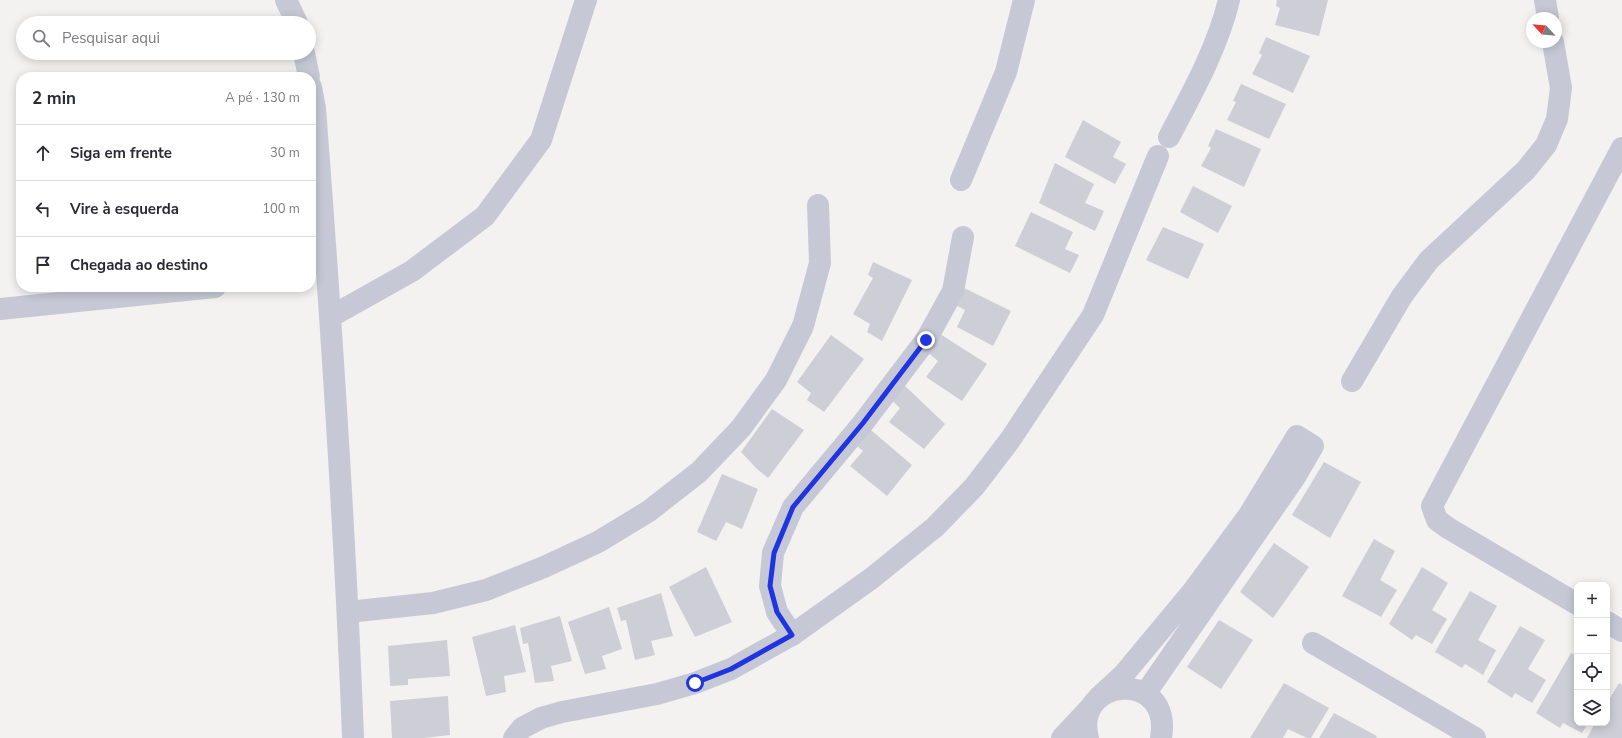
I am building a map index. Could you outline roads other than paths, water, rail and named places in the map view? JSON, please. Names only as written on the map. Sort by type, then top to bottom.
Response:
[{"type":"street","points":[[286,0],[294,16]]},
{"type":"street","points":[[330,317],[412,271],[486,216],[541,140],[586,0]]},
{"type":"street","points":[[961,180],[1006,72],[1024,0]]},
{"type":"street","points":[[514,738],[522,728],[541,718],[562,712],[657,694],[695,683],[731,669],[792,635],[872,578],[935,526],[974,487],[1010,440],[1093,315],[1163,146],[1199,79],[1224,21],[1229,0]]},
{"type":"street","points":[[1545,0],[1547,12]]},
{"type":"street","points":[[1352,381],[1402,296],[1429,260],[1526,170],[1546,145],[1557,118],[1561,88],[1554,48]]},
{"type":"street","points":[[305,60],[308,72]]},
{"type":"street","points":[[1574,602],[1448,528],[1437,520],[1432,506],[1622,148]]},
{"type":"street","points":[[316,150],[319,276],[330,317],[348,612],[353,738]]},
{"type":"street","points":[[348,612],[433,603],[486,590],[598,542],[649,511],[699,472],[740,428],[776,380],[803,326],[820,263],[818,205]]},
{"type":"street","points":[[792,635],[777,612],[770,586],[774,553],[793,507],[863,423],[926,340],[953,291],[963,237]]},
{"type":"street","points":[[0,309],[166,292]]},
{"type":"street","points":[[1062,738],[1095,702],[1124,674],[1193,591],[1305,441],[1286,490],[1145,694]]},
{"type":"street","points":[[1610,624],[1622,631]]},
{"type":"street","points":[[1313,643],[1475,738]]},
{"type":"street","points":[[1088,738],[1086,731],[1087,718],[1095,702],[1110,690],[1121,688],[1134,689],[1145,694],[1155,702],[1161,714],[1163,726],[1161,738]]}]
